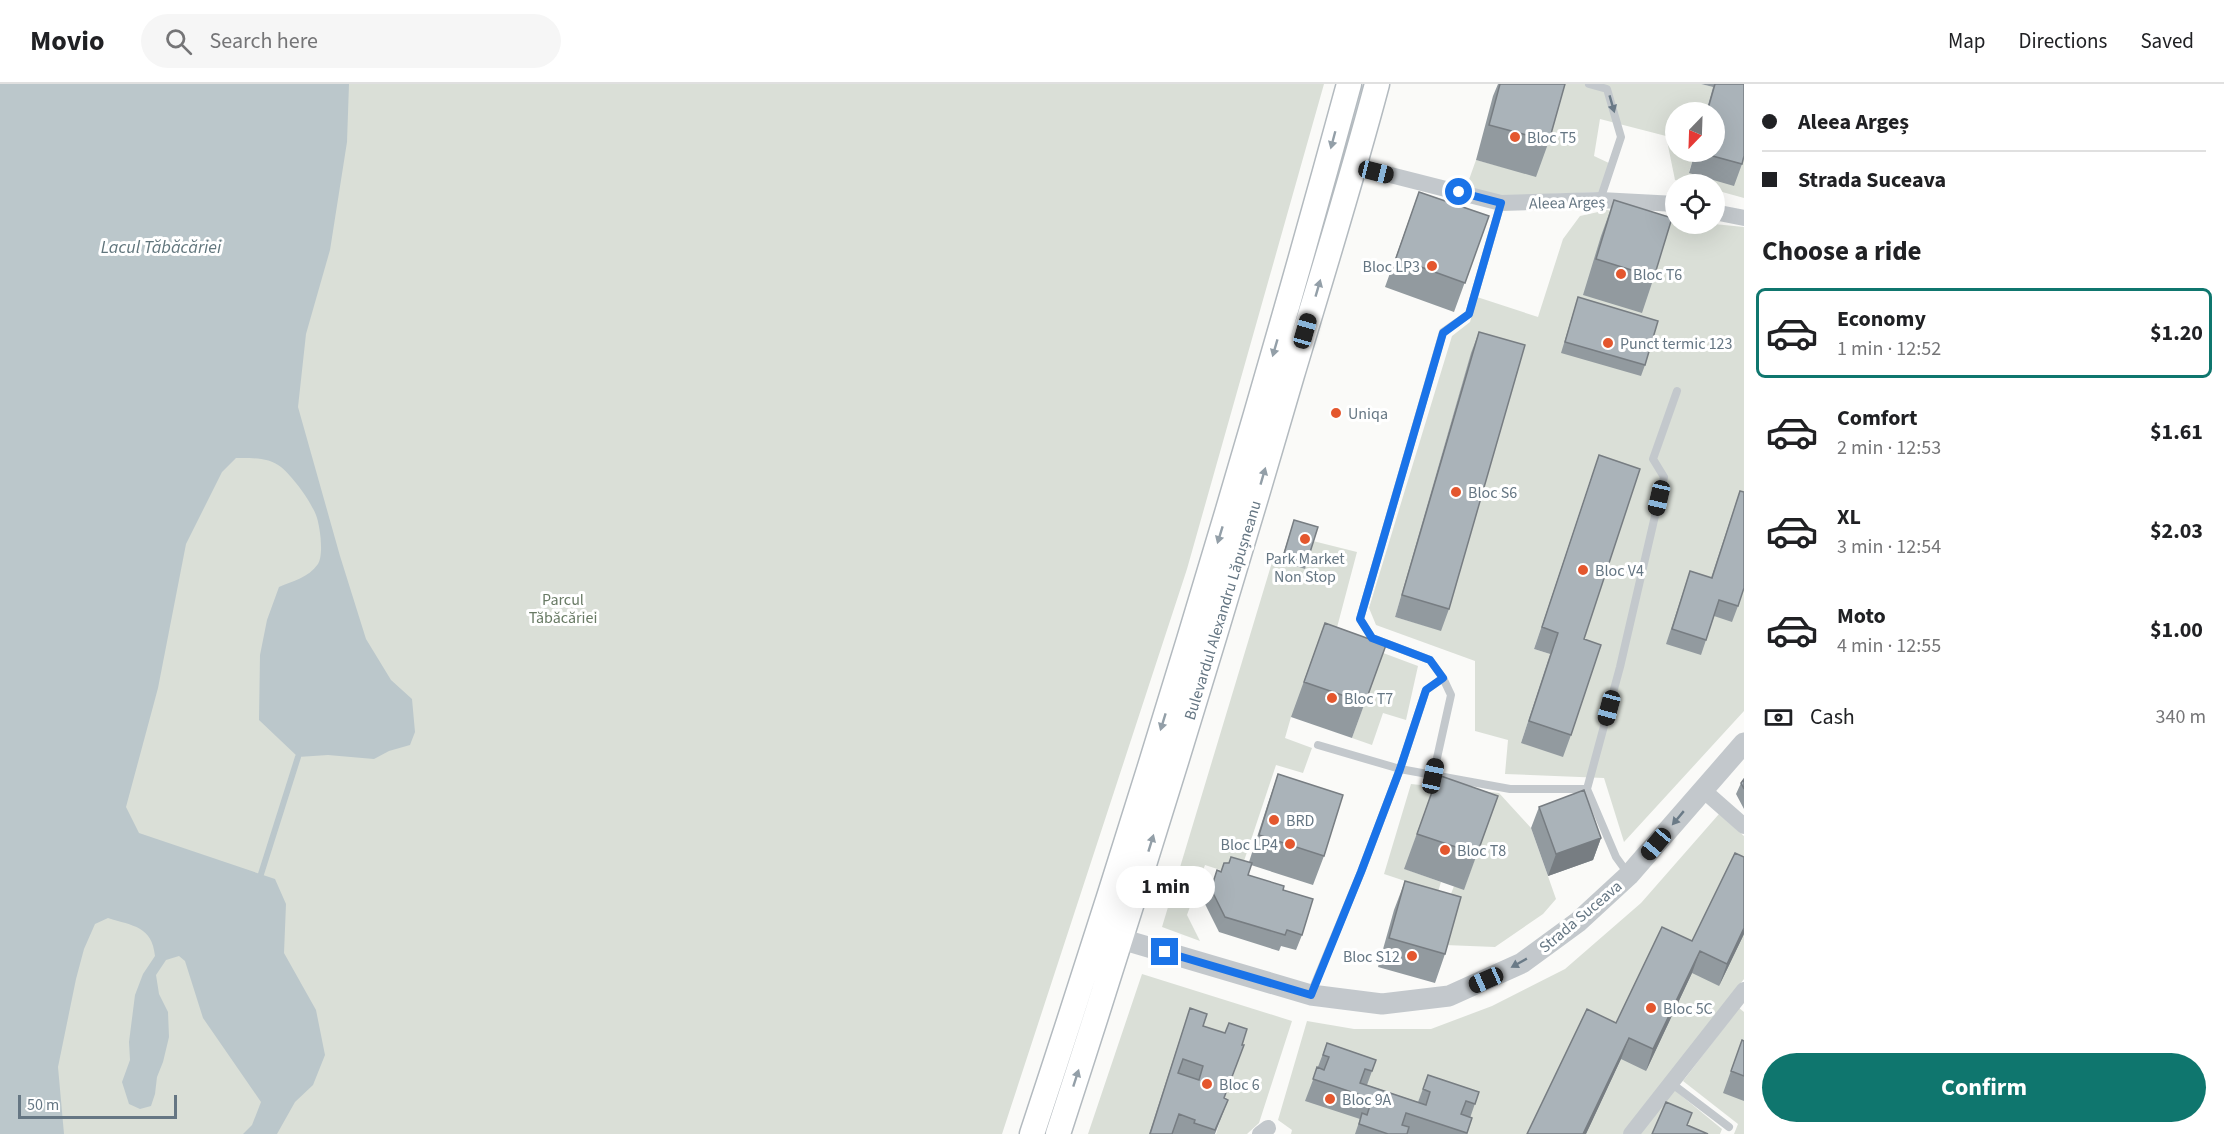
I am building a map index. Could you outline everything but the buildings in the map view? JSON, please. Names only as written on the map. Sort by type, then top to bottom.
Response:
[{"type":"main road","name":"Bulevardul Alexandru Lăpușneanu","points":[[1032,1134],[1098,934],[1237,479],[1349,84]]},
{"type":"main road","name":"Bulevardul Alexandru Lăpușneanu","points":[[1058,1134],[1231,584],[1355,166],[1377,84]]},
{"type":"street","name":"Aleea Argeș","points":[[1355,166],[1501,203],[1600,200],[1665,203]]},
{"type":"street","points":[[1725,214],[1744,218]]},
{"type":"street","name":"Strada Suceava","points":[[1121,939],[1311,995],[1382,1004],[1449,996],[1522,963],[1578,922],[1629,875],[1744,743]]},
{"type":"street","points":[[1702,789],[1744,826]]},
{"type":"street","points":[[1631,1134],[1744,990]]},
{"type":"lane","points":[[1589,84],[1607,89],[1621,137],[1600,200]]},
{"type":"lane","points":[[1433,776],[1451,695],[1443,678],[1430,660],[1372,638],[1360,619],[1443,333],[1469,314],[1501,203]]},
{"type":"lane","points":[[1629,875],[1616,857],[1587,789],[1620,667],[1664,477],[1653,459],[1677,391]]},
{"type":"lane","points":[[1311,995],[1400,769],[1426,690],[1443,678]]},
{"type":"lane","points":[[1318,745],[1400,769],[1510,789],[1587,789]]},
{"type":"lane","points":[[1671,1083],[1729,1127]]},
{"type":"green space","name":"Parcul Tăbăcăriei","points":[[0,84],[1324,84],[1187,569],[1002,1134],[0,1134]]},
{"type":"green space","points":[[1528,84],[1701,84],[1713,87],[1709,102],[1665,102],[1665,136],[1600,119],[1594,156],[1611,164],[1603,192],[1500,196],[1466,188],[1476,160],[1536,176]]},
{"type":"green space","points":[[1744,150],[1744,198],[1725,193],[1725,174],[1674,174],[1671,162],[1692,162],[1689,172],[1714,162],[1725,162],[1725,158]]},
{"type":"green space","points":[[1607,210],[1665,218],[1665,234],[1725,234],[1725,225],[1744,227],[1744,509],[1713,616],[1744,586],[1744,711],[1624,842],[1604,778],[1505,774],[1508,740],[1475,731],[1475,661],[1376,625],[1369,608],[1452,336],[1470,322],[1477,297],[1538,317],[1563,239],[1580,216]],"holes":[[[1471,354],[1441,630],[1395,617]],[[1591,477],[1576,661],[1521,743],[1550,654],[1534,649]]]},
{"type":"green space","points":[[1313,541],[1357,552],[1335,635],[1418,666],[1406,720],[1383,713],[1372,745],[1352,738],[1373,680],[1291,717],[1285,738],[1312,748],[1303,773],[1276,765],[1239,876],[1205,865],[1187,915],[1200,941],[1162,927],[1273,559],[1304,568]]},
{"type":"green space","points":[[1411,784],[1499,793],[1531,828],[1556,899],[1543,914],[1495,947],[1445,945],[1440,923],[1454,886],[1464,889],[1485,831],[1425,810],[1405,869],[1441,882],[1438,892],[1384,874]]},
{"type":"green space","points":[[1719,814],[1744,836],[1744,883],[1684,963],[1530,1134],[1454,1134],[1420,1097],[1415,1111],[1319,1065],[1365,1120],[1360,1134],[1291,1134],[1292,1130],[1278,1120],[1307,1021],[1354,1029],[1431,1029],[1492,1006],[1565,969],[1641,903]]},
{"type":"green space","points":[[1744,934],[1744,979],[1623,1134],[1586,1134],[1621,1059],[1692,973]]},
{"type":"green space","points":[[1142,974],[1292,1021],[1259,1123],[1247,1134],[1216,1134],[1220,1121],[1216,1120],[1236,1068],[1183,1030],[1149,1134],[1088,1134]]},
{"type":"green space","points":[[1739,1008],[1744,1012],[1744,1134],[1734,1134],[1738,1124],[1683,1081]]},
{"type":"green space","points":[[1672,1088],[1722,1129],[1720,1134],[1638,1134]]},
{"type":"water","name":"Lacul Tăbăcăriei","points":[[0,84],[349,84],[347,142],[330,250],[306,334],[298,407],[366,639],[391,680],[412,699],[415,732],[410,745],[389,751],[374,759],[328,755],[298,757],[259,720],[260,655],[267,620],[279,587],[305,576],[318,564],[321,540],[313,509],[301,489],[286,471],[265,460],[236,458],[222,472],[186,544],[158,688],[126,807],[139,833],[275,879],[286,904],[284,953],[316,1010],[325,1055],[313,1085],[295,1102],[277,1134],[243,1134],[252,1125],[261,1102],[203,1018],[185,961],[179,956],[166,960],[156,975],[159,994],[168,1012],[169,1037],[151,1106],[140,1109],[129,1104],[122,1082],[130,1060],[129,1042],[135,995],[143,974],[155,956],[150,939],[145,933],[133,926],[108,918],[95,924],[84,949],[58,1067],[64,1134],[0,1134]]},
{"type":"waterway","points":[[261,874],[298,757]]},
{"type":"place","name":"Bloc T5","points":[[1515,137]]},
{"type":"place","name":"Bloc LP3","points":[[1432,266]]},
{"type":"place","name":"Bloc T6","points":[[1621,274]]},
{"type":"place","name":"Punct termic 123","points":[[1608,343]]},
{"type":"place","name":"Uniqa","points":[[1336,413]]},
{"type":"place","name":"Bloc S6","points":[[1456,492]]},
{"type":"place","name":"Park Market Non Stop","points":[[1305,539]]},
{"type":"place","name":"Bloc V4","points":[[1583,570]]},
{"type":"place","name":"Bloc T7","points":[[1332,698]]},
{"type":"place","name":"BRD","points":[[1274,820]]},
{"type":"place","name":"Bloc LP4","points":[[1290,844]]},
{"type":"place","name":"Bloc T8","points":[[1445,850]]},
{"type":"place","name":"Bloc S12","points":[[1412,956]]},
{"type":"place","name":"Bloc 5C","points":[[1651,1008]]},
{"type":"place","name":"Bloc 6","points":[[1207,1084]]},
{"type":"place","name":"Bloc 9A","points":[[1330,1099]]},
{"type":"route","points":[[1165,952],[1311,995],[1400,769],[1426,690],[1443,678],[1430,660],[1372,638],[1360,619],[1443,333],[1469,314],[1501,203],[1459,192]]}]
